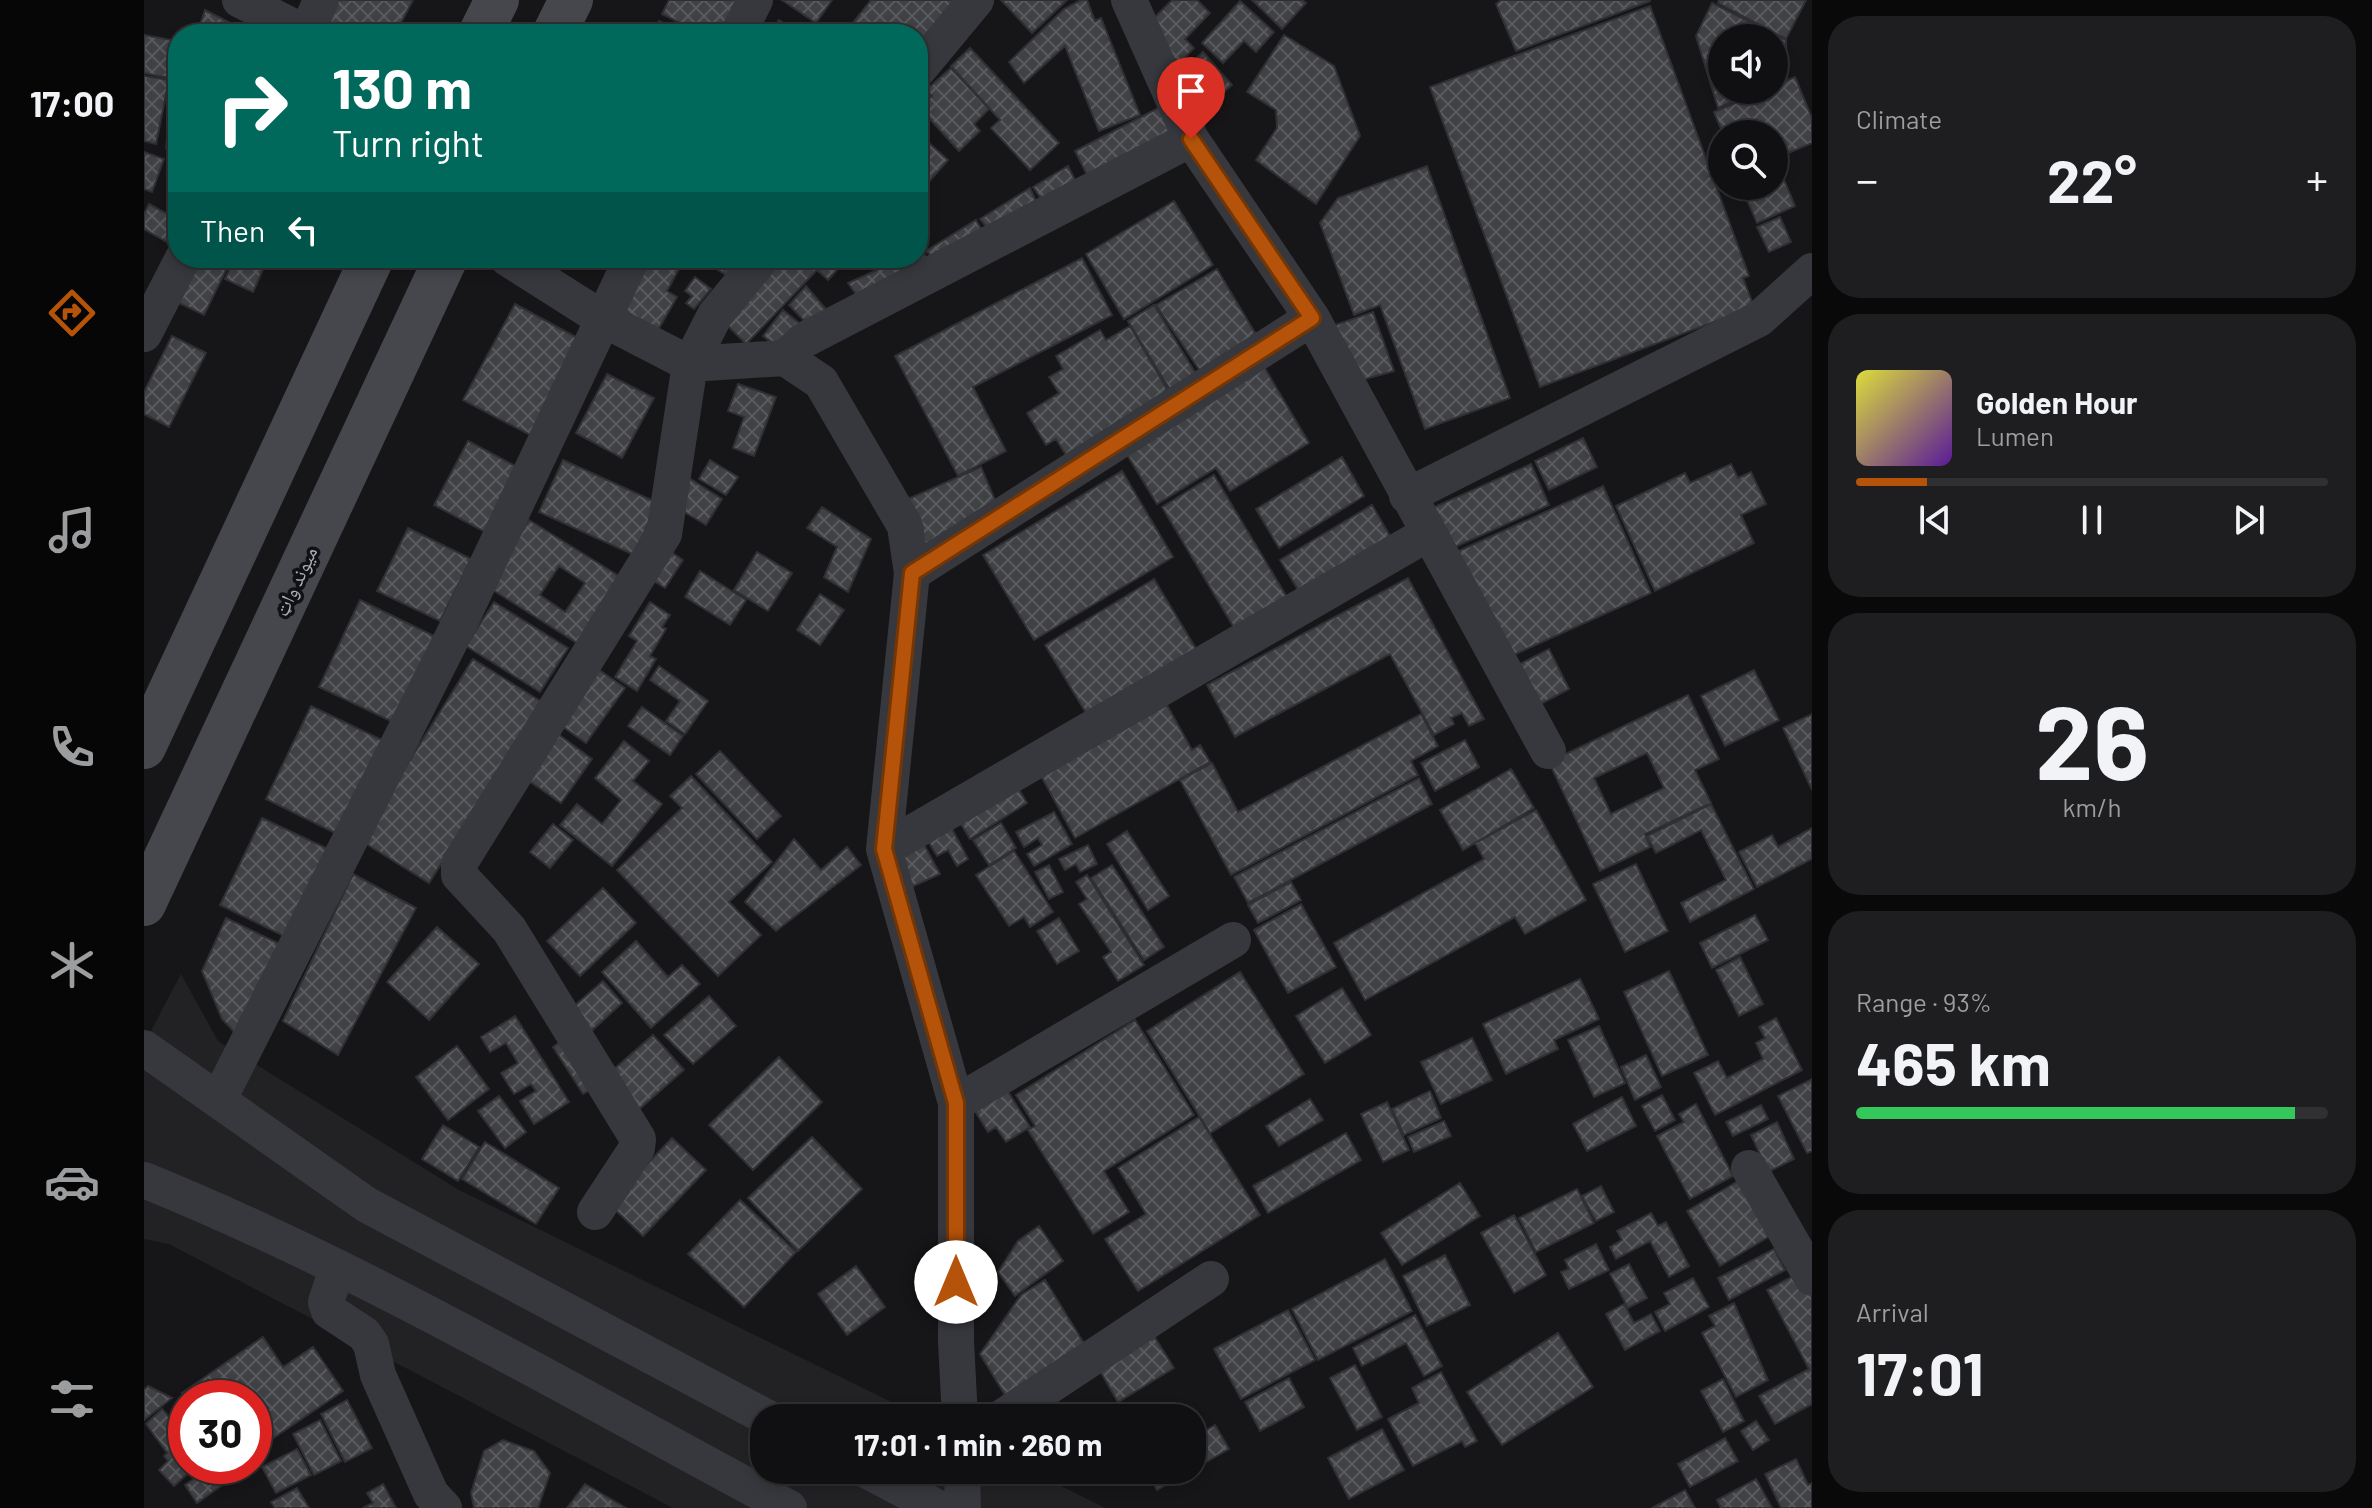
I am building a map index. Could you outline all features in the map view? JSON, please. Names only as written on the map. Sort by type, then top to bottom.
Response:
[{"type":"main road","points":[[485,24],[497,0]]},
{"type":"main road","points":[[559,24],[571,0]]},
{"type":"main road","points":[[144,747],[367,268]]},
{"type":"main road","name":"میوند واټ","points":[[144,904],[441,268]]},
{"type":"street","points":[[240,0],[288,24]]},
{"type":"street","points":[[312,24],[321,0]]},
{"type":"street","points":[[743,24],[755,0]]},
{"type":"street","points":[[928,58],[976,0]]},
{"type":"street","points":[[1129,0],[1191,139],[1312,318],[1548,751]]},
{"type":"street","points":[[785,358],[804,340],[1191,139]]},
{"type":"street","points":[[144,334],[178,268]]},
{"type":"street","points":[[523,268],[603,319],[690,364],[785,358],[821,382],[905,526],[912,573],[884,849],[956,1103],[956,1342],[959,1404]]},
{"type":"street","points":[[219,1099],[462,618],[627,268]]},
{"type":"street","points":[[595,1212],[637,1148],[638,1139],[509,929],[459,875],[459,864],[664,534],[690,364],[715,315],[754,268]]},
{"type":"street","points":[[1407,496],[1759,319],[1812,271]]},
{"type":"street","points":[[912,573],[1312,318]]},
{"type":"street","points":[[884,849],[1427,534]]},
{"type":"street","points":[[956,1103],[1233,940]]},
{"type":"street","points":[[144,1048],[367,1205],[750,1408]]},
{"type":"street","points":[[1749,1168],[1812,1278]]},
{"type":"street","points":[[144,1180],[226,1213],[337,1269],[789,1508]]},
{"type":"street","points":[[337,1269],[326,1302],[329,1311],[364,1334],[371,1344],[378,1375],[419,1468],[431,1494],[444,1508]]},
{"type":"street","points":[[1022,1404],[1211,1279]]},
{"type":"street","points":[[893,1484],[938,1508]]},
{"type":"street","points":[[962,1484],[963,1508]]},
{"type":"shaded area","points":[[181,974],[218,1041],[459,1190],[895,1404],[750,1404],[750,1484],[1057,1484],[1105,1508],[673,1508],[169,1244],[144,1239],[144,1044]]},
{"type":"building","points":[[329,0],[413,0],[400,24],[321,24]]},
{"type":"building","points":[[669,0],[739,0],[727,24],[682,24],[662,14]]},
{"type":"building","points":[[782,0],[832,0],[816,23]]},
{"type":"building","points":[[871,0],[957,0],[928,36],[928,24],[852,24]]},
{"type":"building","points":[[1001,0],[1067,0],[1032,33]]},
{"type":"building","points":[[1087,0],[1095,21],[1101,18],[1140,115],[1099,131],[1065,46],[1024,83],[1009,62],[1064,9]]},
{"type":"building","points":[[1172,0],[1197,0],[1210,13],[1185,39],[1194,48],[1179,64],[1144,28]]},
{"type":"building","points":[[1252,0],[1302,0],[1306,3],[1282,29]]},
{"type":"building","points":[[1501,0],[1650,1],[1516,51],[1496,4]]},
{"type":"building","points":[[1719,0],[1806,0],[1788,35],[1788,24],[1758,24],[1718,3]]},
{"type":"building","points":[[1240,1],[1274,32],[1256,52],[1244,41],[1223,63],[1202,43]]},
{"type":"building","points":[[1712,3],[1754,24],[1708,24],[1708,75],[1696,36]]},
{"type":"building","points":[[1650,6],[1708,164],[1708,200],[1721,200],[1749,276],[1743,278],[1754,307],[1540,387],[1430,87]]},
{"type":"building","points":[[205,10],[232,24],[200,24]]},
{"type":"building","points":[[144,35],[168,39],[168,78],[144,73]]},
{"type":"building","points":[[1284,35],[1334,66],[1360,136],[1316,204],[1256,160],[1277,128],[1276,110],[1247,92]]},
{"type":"building","points":[[970,48],[1059,143],[1030,170],[991,128],[1000,120],[951,66]]},
{"type":"building","points":[[1203,52],[1232,85],[1205,109],[1177,76]]},
{"type":"building","points":[[951,68],[989,109],[974,124],[980,131],[959,151],[928,117],[928,99],[932,96],[928,88]]},
{"type":"building","points":[[144,76],[168,80],[156,144],[144,141]]},
{"type":"building","points":[[1795,77],[1812,118],[1812,143],[1788,153],[1788,120],[1717,120],[1714,112],[1733,104],[1788,104],[1788,80]]},
{"type":"building","points":[[1164,105],[1178,135],[1090,181],[1075,151]]},
{"type":"building","points":[[928,142],[948,160],[928,183]]},
{"type":"building","points":[[144,152],[164,159],[152,192],[144,189]]},
{"type":"building","points":[[1068,166],[1079,188],[1046,206],[1033,187]]},
{"type":"building","points":[[1427,166],[1510,398],[1425,429],[1380,305],[1354,315],[1320,223],[1338,198]]},
{"type":"building","points":[[1030,188],[1039,208],[994,236],[980,219]]},
{"type":"building","points":[[1788,189],[1795,206],[1757,223],[1747,200],[1788,200]]},
{"type":"building","points":[[1174,201],[1213,265],[1124,319],[1086,254]]},
{"type":"building","points":[[149,204],[168,214],[168,243],[144,229],[144,214]]},
{"type":"building","points":[[1780,217],[1791,242],[1769,252],[1757,227]]},
{"type":"building","points":[[976,220],[986,238],[942,266],[928,250]]},
{"type":"building","points":[[1082,258],[1112,315],[973,387],[1006,451],[958,476],[895,356]]},
{"type":"building","points":[[928,261],[933,270],[858,297],[848,283],[882,268],[928,268]]},
{"type":"building","points":[[189,268],[227,268],[204,315],[173,300]]},
{"type":"building","points":[[230,268],[264,268],[253,292],[225,279]]},
{"type":"building","points":[[638,268],[680,268],[667,291],[677,297],[658,330],[616,306]]},
{"type":"building","points":[[715,268],[736,268],[729,277]]},
{"type":"building","points":[[774,268],[839,268],[828,280],[817,270],[746,344],[725,323]]},
{"type":"building","points":[[1217,269],[1258,338],[1202,374],[1156,305]]},
{"type":"building","points":[[695,277],[711,289],[694,309],[686,303],[692,296],[685,291]]},
{"type":"building","points":[[806,286],[830,314],[812,329],[789,305]]},
{"type":"building","points":[[515,304],[583,341],[532,436],[463,400]]},
{"type":"building","points":[[1154,305],[1196,374],[1170,390],[1128,321]]},
{"type":"building","points":[[783,310],[805,328],[785,353],[763,336]]},
{"type":"building","points":[[1373,312],[1394,371],[1358,381],[1335,325]]},
{"type":"building","points":[[1130,326],[1171,396],[1069,460],[1056,439],[1046,445],[1027,413],[1059,393],[1049,377],[1063,369],[1056,356],[1100,330],[1106,340]]},
{"type":"building","points":[[172,336],[206,353],[169,427],[144,414],[144,392]]},
{"type":"building","points":[[1263,365],[1309,443],[1230,491],[1216,468],[1157,504],[1123,448]]},
{"type":"building","points":[[607,374],[654,398],[622,458],[576,433]]},
{"type":"building","points":[[738,384],[776,397],[754,456],[733,448],[744,417],[728,411]]},
{"type":"building","points":[[1583,438],[1597,467],[1549,490],[1535,461]]},
{"type":"building","points":[[468,441],[519,468],[485,532],[434,505]]},
{"type":"building","points":[[1342,457],[1364,496],[1279,548],[1256,509]]},
{"type":"building","points":[[563,460],[658,503],[634,555],[539,512]]},
{"type":"building","points":[[710,460],[738,477],[726,495],[699,479]]},
{"type":"building","points":[[1531,464],[1549,505],[1446,551],[1428,510]]},
{"type":"building","points":[[1731,464],[1738,478],[1751,472],[1766,504],[1741,515],[1754,543],[1655,591],[1616,506],[1685,473],[1690,483]]},
{"type":"building","points":[[981,467],[1000,512],[921,547],[901,502]]},
{"type":"building","points":[[1122,471],[1173,557],[1034,640],[983,555]]},
{"type":"building","points":[[683,474],[722,499],[706,525],[676,507]]},
{"type":"building","points":[[1214,475],[1291,604],[1239,636],[1162,507]]},
{"type":"building","points":[[1603,486],[1651,593],[1500,661],[1452,554]]},
{"type":"building","points":[[1372,505],[1394,543],[1303,598],[1280,560]]},
{"type":"building","points":[[822,507],[871,539],[848,592],[824,577],[837,547],[807,528]]},
{"type":"building","points":[[529,520],[619,576],[577,643],[488,587]],"holes":[[[559,566],[585,583],[565,612],[540,595]]]},
{"type":"building","points":[[408,528],[471,559],[440,621],[377,591]]},
{"type":"building","points":[[662,546],[683,560],[665,588],[644,575]]},
{"type":"building","points":[[757,552],[792,573],[768,611],[734,590]]},
{"type":"building","points":[[700,571],[746,600],[730,625],[685,597]]},
{"type":"building","points":[[1408,578],[1484,719],[1469,726],[1462,713],[1451,718],[1454,724],[1434,735],[1390,654],[1235,737],[1207,685]]},
{"type":"building","points":[[1154,579],[1198,652],[1089,718],[1045,645]]},
{"type":"building","points":[[820,594],[844,610],[820,645],[797,630]]},
{"type":"building","points":[[360,600],[436,637],[395,723],[319,687]]},
{"type":"building","points":[[494,602],[568,648],[540,692],[466,646]]},
{"type":"building","points":[[650,602],[670,615],[662,627],[666,629],[650,656],[656,659],[637,691],[615,677],[637,641],[629,636]]},
{"type":"building","points":[[1549,649],[1569,689],[1541,704],[1520,664]]},
{"type":"building","points":[[473,659],[542,702],[429,883],[360,840]]},
{"type":"building","points":[[659,666],[708,701],[685,734],[666,721],[680,701],[650,680]]},
{"type":"building","points":[[595,667],[625,688],[586,743],[556,722]]},
{"type":"building","points":[[1754,670],[1779,720],[1725,746],[1701,696]]},
{"type":"building","points":[[1688,695],[1719,759],[1695,770],[1711,803],[1645,834],[1650,847],[1600,871],[1549,762]],"holes":[[[1647,753],[1664,788],[1611,814],[1594,778]]]},
{"type":"building","points":[[1167,705],[1192,750],[1200,745],[1210,762],[1075,838],[1041,776]]},
{"type":"building","points":[[311,706],[384,741],[339,835],[266,799]]},
{"type":"building","points":[[642,707],[683,736],[670,755],[628,726]]},
{"type":"building","points":[[1421,714],[1438,746],[1411,761],[1418,775],[1231,875],[1180,780],[1212,763],[1238,812]]},
{"type":"building","points":[[1812,714],[1812,790],[1783,728]]},
{"type":"building","points":[[551,729],[592,759],[561,803],[519,774]]},
{"type":"building","points":[[1465,740],[1479,767],[1435,791],[1421,763]]},
{"type":"building","points":[[624,741],[649,761],[633,781],[662,804],[612,866],[560,825],[577,804],[602,824],[621,800],[595,778]]},
{"type":"building","points":[[720,751],[781,816],[757,839],[696,774]]},
{"type":"building","points":[[1511,769],[1534,808],[1463,850],[1440,810]]},
{"type":"building","points":[[691,776],[772,862],[729,902],[761,935],[718,976],[617,870],[682,808],[670,796]]},
{"type":"building","points":[[1419,778],[1432,804],[1248,903],[1234,877]]},
{"type":"building","points":[[1018,788],[1027,803],[970,839],[961,824]]},
{"type":"building","points":[[1711,804],[1754,889],[1690,922],[1681,903],[1726,880],[1701,830],[1656,853],[1647,836]]},
{"type":"building","points":[[1536,810],[1586,900],[1525,934],[1515,917],[1365,1000],[1334,943],[1484,859],[1475,843]]},
{"type":"building","points":[[1054,812],[1072,844],[1034,866],[1027,854],[1042,845],[1038,838],[1024,847],[1016,832]]},
{"type":"building","points":[[262,818],[328,849],[286,937],[220,905]]},
{"type":"building","points":[[1001,823],[1016,848],[989,865],[973,840]]},
{"type":"building","points":[[553,824],[573,840],[550,868],[530,852]]},
{"type":"building","points":[[950,825],[968,859],[957,866],[948,850],[937,856],[926,838]]},
{"type":"building","points":[[1812,828],[1812,859],[1757,887],[1739,852],[1772,835],[1778,847]]},
{"type":"building","points":[[1127,831],[1169,896],[1148,910],[1107,844]]},
{"type":"building","points":[[794,839],[821,870],[847,847],[861,865],[776,931],[745,902]]},
{"type":"building","points":[[921,839],[940,874],[909,888],[901,851]]},
{"type":"building","points":[[1088,845],[1097,864],[1080,872],[1076,864],[1065,870],[1059,859]]},
{"type":"building","points":[[1014,851],[1053,912],[1030,927],[1024,917],[1009,926],[976,875]]},
{"type":"building","points":[[1636,864],[1668,931],[1625,952],[1593,884]]},
{"type":"building","points":[[1049,865],[1063,892],[1049,899],[1035,872]]},
{"type":"building","points":[[1112,865],[1164,947],[1144,960],[1091,878]]},
{"type":"building","points":[[353,874],[416,908],[338,1055],[283,1021]]},
{"type":"building","points":[[1087,875],[1144,965],[1118,981],[1103,957],[1111,952],[1079,904],[1087,899],[1076,882]]},
{"type":"building","points":[[1291,882],[1301,900],[1258,923],[1248,905]]},
{"type":"building","points":[[603,888],[636,923],[580,976],[547,941]]},
{"type":"building","points":[[1301,904],[1336,967],[1288,993],[1254,930]]},
{"type":"building","points":[[1755,915],[1768,940],[1712,968],[1700,943]]},
{"type":"building","points":[[226,918],[286,947],[240,1038],[222,1019],[202,971]]},
{"type":"building","points":[[1059,918],[1079,951],[1057,964],[1037,931]]},
{"type":"building","points":[[437,927],[479,964],[429,1020],[387,982]]},
{"type":"building","points":[[636,941],[668,977],[682,965],[700,984],[651,1028],[602,972]]},
{"type":"building","points":[[1740,957],[1763,1004],[1739,1016],[1716,970]]},
{"type":"building","points":[[1669,971],[1708,1055],[1662,1076],[1624,992]]},
{"type":"building","points":[[1240,972],[1304,1074],[1210,1133],[1147,1031]]},
{"type":"building","points":[[1580,979],[1599,1019],[1554,1040],[1558,1049],[1506,1074],[1483,1024]]},
{"type":"building","points":[[603,981],[622,1003],[586,1036],[566,1013]]},
{"type":"building","points":[[1342,988],[1371,1035],[1325,1063],[1296,1016]]},
{"type":"building","points":[[709,996],[736,1026],[693,1064],[664,1035]]},
{"type":"building","points":[[515,1016],[569,1102],[534,1124],[520,1101],[536,1091],[531,1084],[514,1094],[501,1073],[518,1063],[506,1043],[490,1052],[481,1037]]},
{"type":"building","points":[[1776,1018],[1802,1070],[1715,1115],[1694,1073],[1718,1061],[1727,1078],[1763,1059],[1756,1043],[1765,1038],[1759,1027]]},
{"type":"building","points":[[1135,1020],[1194,1115],[1104,1171],[1129,1212],[1093,1234],[1028,1130],[1035,1126],[1016,1095]]},
{"type":"building","points":[[1599,1026],[1625,1083],[1594,1097],[1568,1040]]},
{"type":"building","points":[[570,1035],[600,1084],[583,1094],[553,1047]]},
{"type":"building","points":[[653,1035],[684,1070],[637,1111],[606,1076]]},
{"type":"building","points":[[1472,1038],[1492,1080],[1441,1104],[1421,1062]]},
{"type":"building","points":[[457,1046],[489,1089],[448,1120],[416,1077]]},
{"type":"building","points":[[1646,1055],[1661,1087],[1635,1100],[1621,1067]]},
{"type":"building","points":[[779,1057],[822,1102],[753,1170],[709,1125]]},
{"type":"building","points":[[1812,1079],[1812,1151],[1807,1153],[1778,1096]]},
{"type":"building","points":[[1007,1090],[1030,1127],[1006,1142],[996,1127],[988,1132],[975,1111]]},
{"type":"building","points":[[1430,1091],[1441,1118],[1404,1135],[1392,1109]]},
{"type":"building","points":[[1662,1095],[1675,1120],[1655,1131],[1642,1106]]},
{"type":"building","points":[[499,1096],[526,1132],[505,1148],[478,1111]]},
{"type":"building","points":[[1622,1097],[1636,1126],[1587,1151],[1573,1124]]},
{"type":"building","points":[[1310,1099],[1323,1120],[1279,1146],[1266,1126]]},
{"type":"building","points":[[1387,1102],[1409,1150],[1383,1162],[1361,1114]]},
{"type":"building","points":[[1696,1104],[1733,1176],[1690,1199],[1657,1136],[1684,1122],[1679,1114]]},
{"type":"building","points":[[1761,1105],[1768,1119],[1733,1136],[1726,1122]]},
{"type":"building","points":[[1199,1117],[1260,1215],[1138,1291],[1105,1239],[1146,1214],[1118,1168]]},
{"type":"building","points":[[1444,1121],[1451,1136],[1414,1152],[1408,1137]]},
{"type":"building","points":[[1777,1122],[1794,1159],[1768,1172],[1751,1135]]},
{"type":"building","points":[[443,1125],[479,1147],[458,1181],[422,1159]]},
{"type":"building","points":[[1346,1133],[1361,1160],[1268,1213],[1253,1186]]},
{"type":"building","points":[[812,1137],[862,1189],[798,1251],[748,1198]]},
{"type":"building","points":[[672,1138],[706,1170],[643,1236],[609,1204]]},
{"type":"building","points":[[485,1142],[559,1188],[536,1224],[462,1179]]},
{"type":"building","points":[[1738,1181],[1770,1236],[1720,1266],[1687,1211]]},
{"type":"building","points":[[1460,1183],[1480,1216],[1402,1265],[1381,1233]]},
{"type":"building","points":[[1601,1186],[1614,1212],[1596,1221],[1582,1196]]},
{"type":"building","points":[[1577,1189],[1594,1223],[1536,1252],[1519,1218]]},
{"type":"building","points":[[740,1200],[796,1252],[744,1307],[688,1254]]},
{"type":"building","points":[[1651,1213],[1658,1226],[1666,1222],[1689,1266],[1669,1277],[1650,1241],[1616,1259],[1610,1247],[1622,1240],[1617,1231]]},
{"type":"building","points":[[1514,1215],[1546,1275],[1514,1293],[1481,1233]]},
{"type":"building","points":[[1039,1226],[1063,1261],[1015,1296],[998,1272],[1018,1241]]},
{"type":"building","points":[[1596,1244],[1609,1270],[1569,1289],[1561,1272],[1569,1269],[1565,1260]]},
{"type":"building","points":[[1774,1249],[1785,1270],[1729,1300],[1718,1278]]},
{"type":"building","points":[[1445,1255],[1470,1305],[1427,1326],[1403,1276]]},
{"type":"building","points":[[1385,1259],[1412,1311],[1318,1360],[1292,1309]]},
{"type":"building","points":[[1629,1264],[1647,1298],[1628,1308],[1610,1274]]},
{"type":"building","points":[[856,1266],[885,1307],[847,1335],[818,1294]]},
{"type":"building","points":[[1801,1272],[1812,1292],[1812,1404],[1775,1424],[1759,1396],[1809,1369],[1767,1290]]},
{"type":"building","points":[[1693,1278],[1709,1307],[1665,1331],[1655,1312],[1670,1304],[1664,1293]]},
{"type":"building","points":[[1045,1280],[1085,1345],[1005,1395],[980,1354],[1021,1295]]},
{"type":"building","points":[[1734,1303],[1768,1380],[1736,1397],[1702,1333],[1715,1326],[1709,1316]]},
{"type":"building","points":[[1624,1304],[1634,1323],[1651,1314],[1660,1331],[1625,1350],[1606,1314]]},
{"type":"building","points":[[1288,1310],[1315,1360],[1241,1399],[1214,1349]]},
{"type":"building","points":[[1415,1315],[1442,1366],[1424,1376],[1406,1343],[1362,1366],[1353,1348]]},
{"type":"building","points":[[1558,1333],[1593,1387],[1502,1445],[1467,1392]]},
{"type":"building","points":[[1154,1336],[1174,1368],[1118,1402],[1099,1369]]},
{"type":"building","points":[[263,1337],[283,1367],[313,1347],[343,1391],[272,1439],[272,1380],[201,1380]]},
{"type":"building","points":[[1355,1365],[1382,1417],[1357,1430],[1330,1378]]},
{"type":"building","points":[[1441,1372],[1477,1441],[1465,1447],[1462,1441],[1413,1466],[1388,1419],[1419,1403],[1412,1388]]},
{"type":"building","points":[[1289,1378],[1304,1407],[1260,1431],[1245,1402]]},
{"type":"building","points":[[1723,1379],[1744,1421],[1723,1432],[1701,1391]]},
{"type":"building","points":[[148,1386],[168,1396],[168,1401],[144,1420],[144,1390]]},
{"type":"building","points":[[347,1400],[372,1448],[345,1462],[321,1414]]},
{"type":"building","points":[[162,1409],[168,1416],[168,1461],[164,1456],[167,1453],[146,1424]]},
{"type":"building","points":[[320,1420],[341,1461],[314,1475],[293,1434]]},
{"type":"building","points":[[1756,1421],[1769,1440],[1753,1450],[1741,1431]]},
{"type":"building","points":[[1215,1425],[1229,1449],[1206,1462],[1206,1430]]},
{"type":"building","points":[[1382,1429],[1404,1470],[1349,1499],[1328,1458]]},
{"type":"building","points":[[1725,1438],[1738,1461],[1690,1487],[1678,1464]]},
{"type":"building","points":[[503,1440],[534,1451],[550,1473],[538,1508],[474,1508],[471,1493],[484,1451]]},
{"type":"building","points":[[297,1449],[311,1475],[276,1493],[271,1484],[272,1462]]},
{"type":"building","points":[[1796,1459],[1808,1485],[1812,1483],[1812,1508],[1781,1508],[1765,1474]]},
{"type":"building","points":[[168,1461],[168,1480],[159,1470]]},
{"type":"building","points":[[1756,1479],[1772,1508],[1721,1508],[1717,1500]]},
{"type":"building","points":[[220,1484],[221,1486],[197,1503],[185,1485]]},
{"type":"building","points":[[383,1484],[396,1508],[363,1508],[373,1503],[367,1493]]},
{"type":"building","points":[[585,1484],[626,1508],[567,1508]]},
{"type":"building","points":[[1154,1484],[1168,1484],[1157,1490]]},
{"type":"building","points":[[297,1488],[309,1508],[275,1508],[271,1502]]},
{"type":"building","points":[[1685,1490],[1695,1508],[1652,1508]]},
{"type":"route","points":[[956,1282],[956,1103],[884,849],[912,573],[1312,318],[1191,139]]}]
